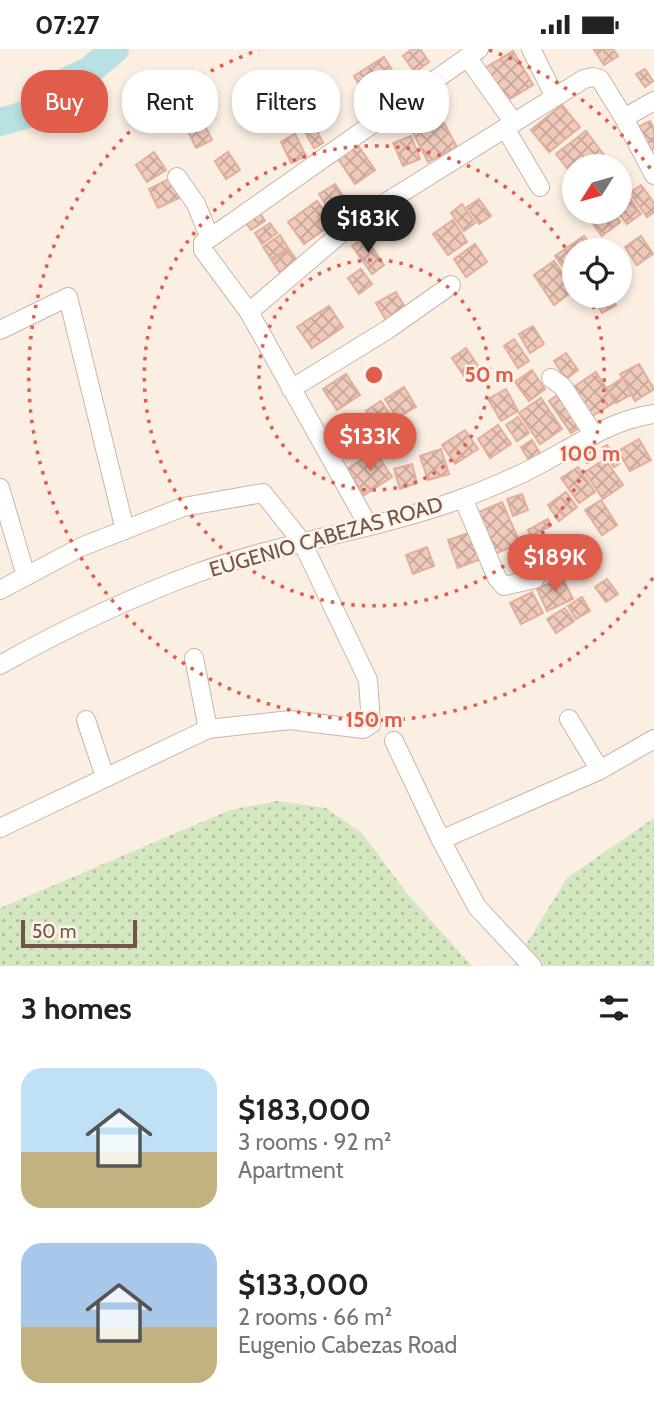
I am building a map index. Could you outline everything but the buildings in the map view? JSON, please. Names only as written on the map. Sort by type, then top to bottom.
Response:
[{"type":"street","points":[[531,49],[555,97]]},
{"type":"street","points":[[369,525],[249,312],[203,250],[203,243],[209,236],[473,53],[541,187]]},
{"type":"street","points":[[249,312],[353,223],[584,79],[596,78],[624,118],[654,175]]},
{"type":"street","points":[[624,118],[654,101]]},
{"type":"street","points":[[177,177],[196,204],[209,236]]},
{"type":"street","points":[[291,389],[387,330],[450,285]]},
{"type":"street","points":[[0,330],[68,297],[125,530]]},
{"type":"street","points":[[551,378],[563,387],[594,435]]},
{"type":"street","name":"EUGENIO CABEZAS ROAD","points":[[0,665],[44,641],[197,573],[302,542],[407,517],[463,498],[524,473],[594,435],[639,416],[654,414]]},
{"type":"street","points":[[0,488],[26,576]]},
{"type":"street","points":[[0,590],[81,547],[183,507],[263,493],[302,542],[368,680],[370,724],[363,729],[290,720],[208,729],[0,828]]},
{"type":"street","points":[[463,498],[497,578],[504,586],[536,579]]},
{"type":"street","points":[[194,658],[208,729]]},
{"type":"street","points":[[569,719],[600,770]]},
{"type":"street","points":[[86,720],[105,777]]},
{"type":"street","points":[[441,840],[600,770],[654,739]]},
{"type":"street","points":[[394,741],[441,840],[477,907],[532,966]]},
{"type":"green space","points":[[277,801],[326,808],[362,833],[409,896],[472,966],[0,966],[0,908],[230,810]]},
{"type":"green space","points":[[654,818],[654,966],[513,966],[567,878]]},
{"type":"waterway","points":[[0,122],[28,114],[63,83],[89,71],[115,49]]}]
